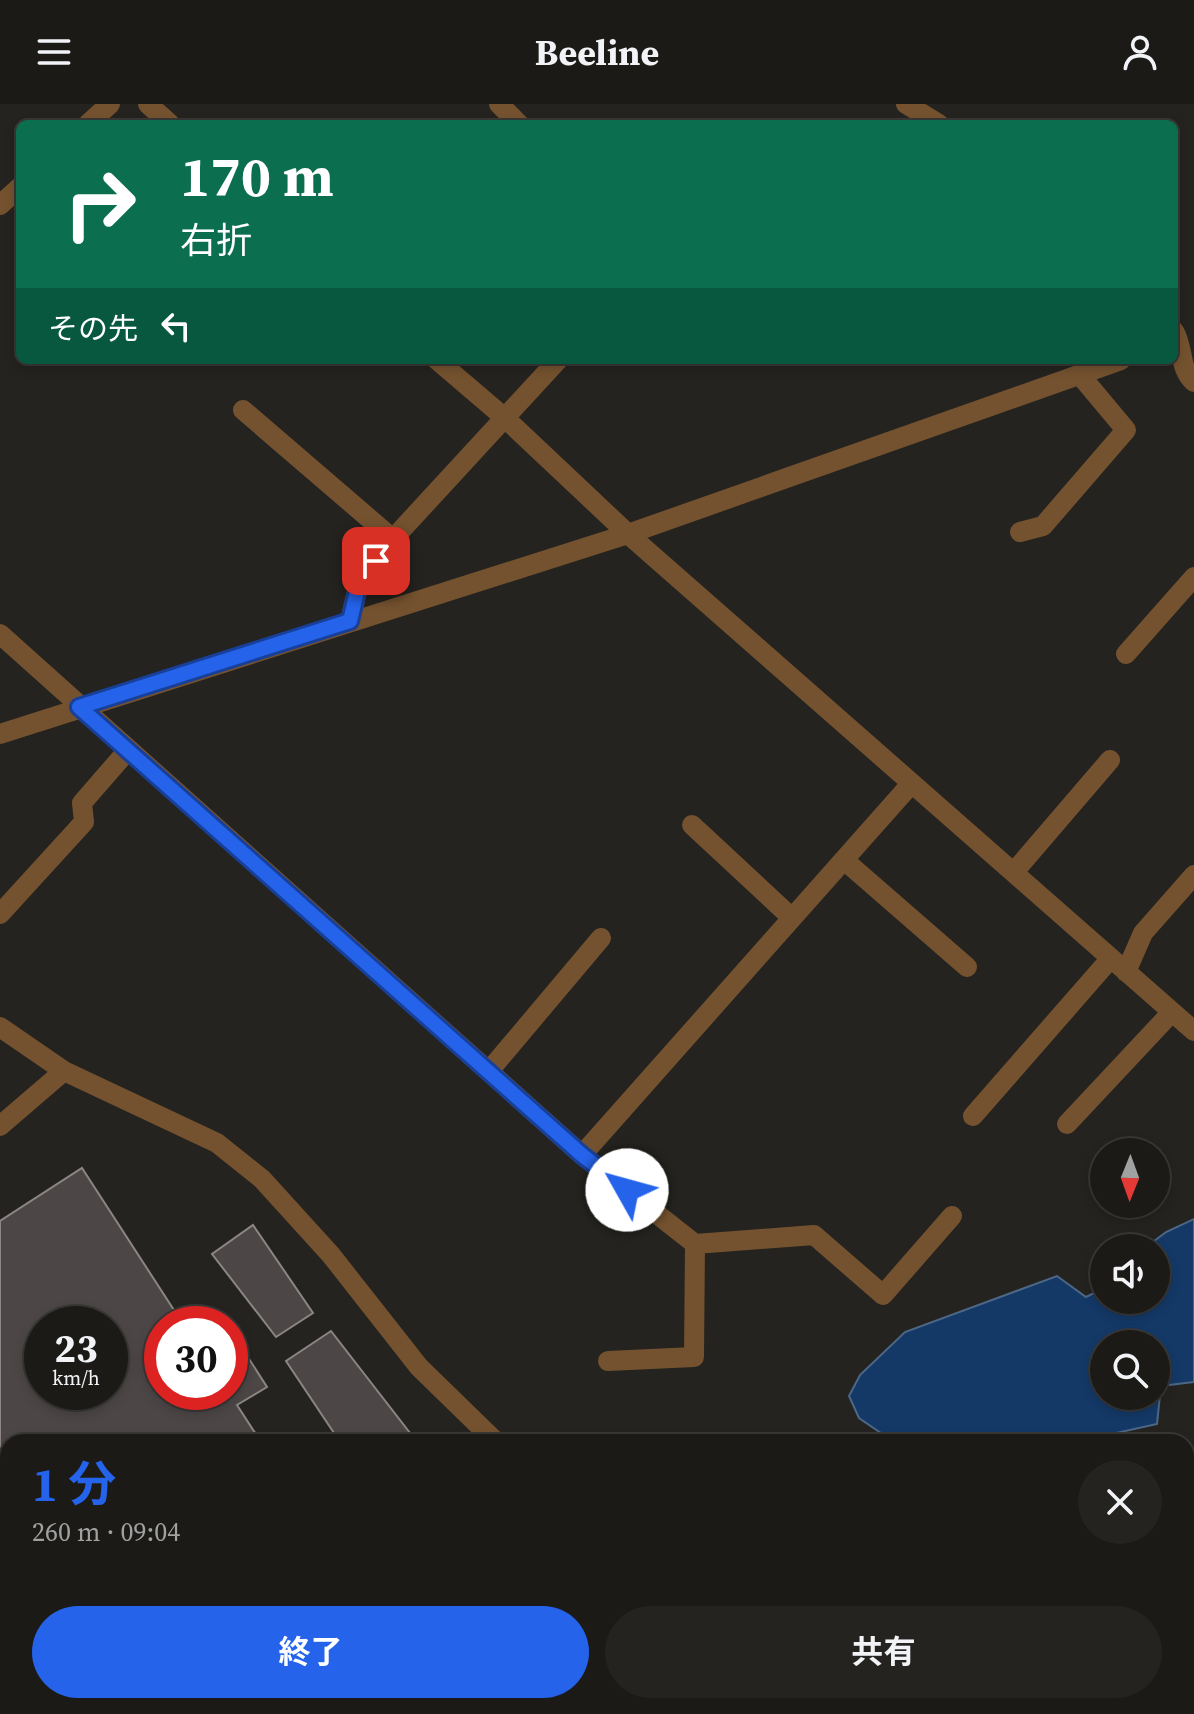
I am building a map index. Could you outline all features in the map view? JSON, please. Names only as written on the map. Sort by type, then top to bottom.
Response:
[{"type":"street","points":[[92,120],[110,104]]},
{"type":"street","points":[[148,104],[166,120]]},
{"type":"street","points":[[499,104],[515,120]]},
{"type":"street","points":[[906,104],[932,120]]},
{"type":"street","points":[[0,205],[16,191]]},
{"type":"street","points":[[1180,336],[1185,375],[1194,382]]},
{"type":"street","points":[[442,364],[506,419],[628,534],[1194,1031]]},
{"type":"street","points":[[350,621],[359,583],[393,539],[554,364]]},
{"type":"street","points":[[0,734],[628,534],[1110,364]]},
{"type":"street","points":[[1020,532],[1043,526],[1126,430],[1080,375]]},
{"type":"street","points":[[243,410],[393,539]]},
{"type":"street","points":[[1126,654],[1194,577]]},
{"type":"street","points":[[0,634],[582,1155],[695,1244],[814,1235],[883,1295],[952,1216]]},
{"type":"street","points":[[0,914],[84,822],[82,803],[128,750]]},
{"type":"street","points":[[1014,872],[1110,760]]},
{"type":"street","points":[[582,1155],[911,784]]},
{"type":"street","points":[[692,825],[792,918]]},
{"type":"street","points":[[844,860],[967,967]]},
{"type":"street","points":[[973,1116],[1119,965],[1194,875]]},
{"type":"street","points":[[489,1071],[601,938]]},
{"type":"street","points":[[1067,1124],[1172,1012]]},
{"type":"street","points":[[0,1027],[64,1071],[217,1143],[262,1179],[331,1255],[419,1367],[488,1434]]},
{"type":"street","points":[[0,1126],[64,1071]]},
{"type":"street","points":[[608,1361],[694,1357],[695,1244]]},
{"type":"water","points":[[1194,1219],[1194,1382],[1170,1385],[1170,1330],[1090,1330],[1090,1410],[1158,1410],[1157,1424],[1112,1434],[882,1434],[859,1418],[849,1396],[860,1375],[905,1332],[1057,1276],[1086,1297],[1090,1295],[1090,1314],[1170,1314],[1170,1234],[1163,1234]]},
{"type":"building","points":[[82,1168],[171,1306],[144,1306],[144,1410],[240,1410],[256,1434],[0,1434],[0,1221]]},
{"type":"building","points":[[253,1225],[313,1313],[276,1337],[212,1254]]},
{"type":"building","points":[[331,1331],[411,1434],[335,1434],[286,1361]]},
{"type":"building","points":[[248,1357],[267,1387],[248,1398]]},
{"type":"route","points":[[376,561],[359,583],[350,621],[79,707],[582,1155],[627,1190]]}]
